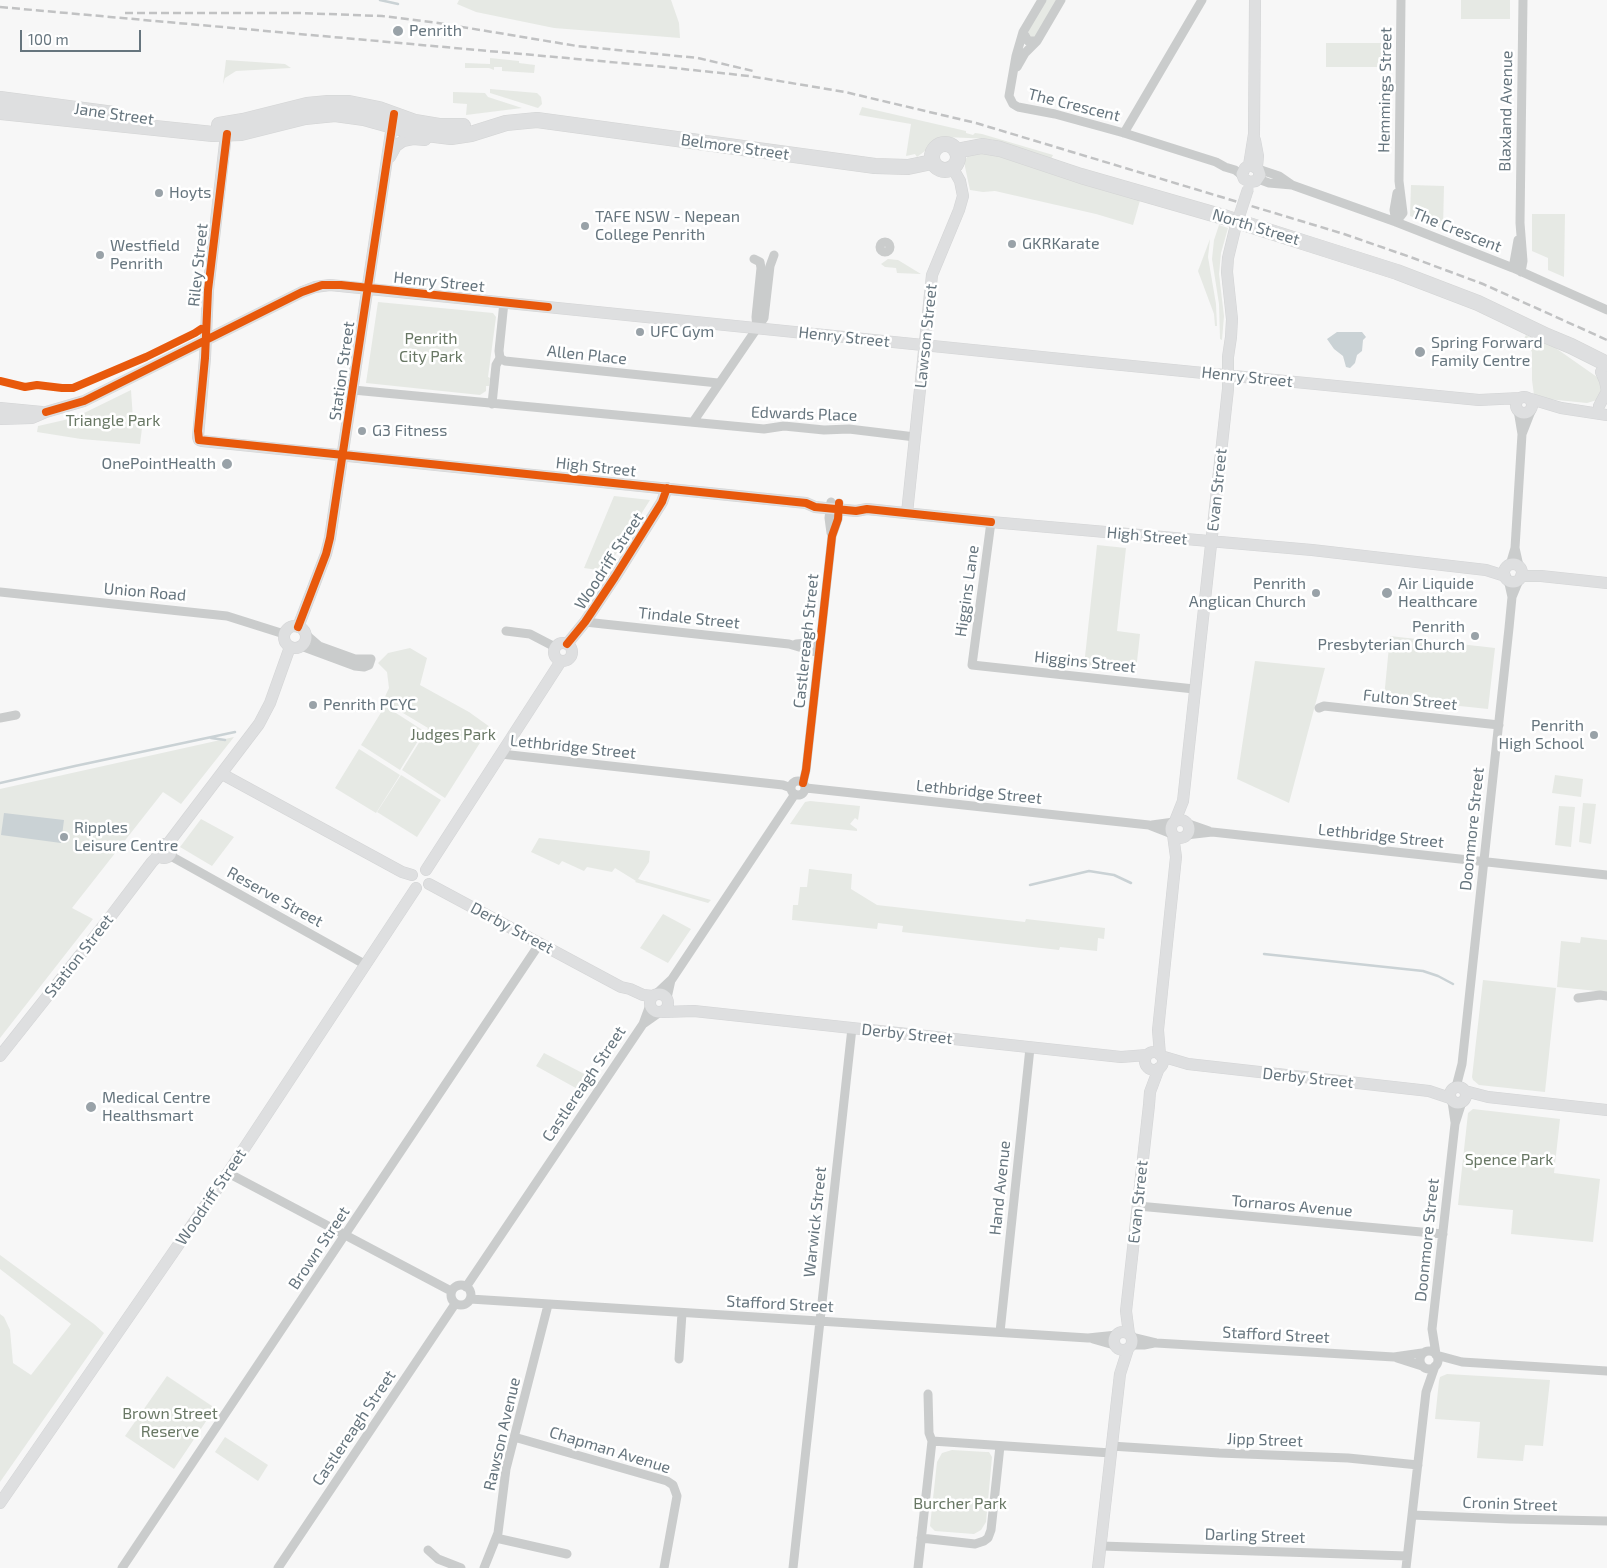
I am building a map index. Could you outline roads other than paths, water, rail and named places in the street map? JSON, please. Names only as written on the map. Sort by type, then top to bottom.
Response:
[{"type":"highway","name":"Jane Street","points":[[0,99],[227,129]]},
{"type":"highway","name":"Jane Street","points":[[0,112],[192,132],[227,129]]},
{"type":"highway","name":"Belmore Street","points":[[227,129],[255,130],[306,118],[335,114],[455,127],[474,125],[506,116],[527,116],[537,120],[875,166],[908,167],[932,162]]},
{"type":"highway","name":"Belmore Street","points":[[393,119],[429,135],[451,137],[471,134],[506,124],[537,120]]},
{"type":"highway","points":[[945,144],[953,147],[956,151],[957,162],[952,168],[941,170],[932,162],[932,153],[937,146],[945,144]]},
{"type":"highway","name":"North Street","points":[[956,151],[992,146],[1080,176],[1281,234],[1416,279],[1478,303],[1571,346],[1605,371]]},
{"type":"street","points":[[1014,74],[1016,56],[1023,32],[1042,0]]},
{"type":"street","points":[[1014,74],[1021,58],[1037,41],[1061,0]]},
{"type":"street","points":[[1124,133],[1202,0]]},
{"type":"street","name":"Evan Street","points":[[1180,822],[1228,389],[1232,319],[1227,272],[1228,258],[1252,175],[1249,156],[1254,134],[1255,0]]},
{"type":"street","name":"Hemmings Street","points":[[1396,222],[1394,210],[1399,181],[1401,0]]},
{"type":"street","name":"Blaxland Avenue","points":[[1517,270],[1520,223],[1523,0]]},
{"type":"street","points":[[1023,32],[1028,41],[1037,41]]},
{"type":"street","name":"The Crescent","points":[[1014,74],[1009,96],[1011,102],[1018,107],[1055,114],[1124,133],[1216,162],[1224,167],[1252,175],[1268,183],[1292,185],[1396,222],[1517,270],[1607,310]]},
{"type":"street","name":"Station Street","points":[[301,630],[329,546],[393,119]]},
{"type":"street","name":"Riley Street","points":[[198,439],[208,290],[227,129]]},
{"type":"street","points":[[386,165],[393,150],[403,141],[413,139],[452,143],[471,134]]},
{"type":"street","name":"Lawson Street","points":[[907,513],[933,272],[954,223],[963,196],[961,183],[952,168]]},
{"type":"street","points":[[353,390],[693,422],[764,318],[771,259],[774,255]]},
{"type":"street","points":[[754,259],[760,262],[761,267],[756,318],[757,328]]},
{"type":"street","name":"Henry Street","points":[[46,412],[84,401],[302,292],[330,284],[1578,410],[1604,408]]},
{"type":"street","points":[[492,404],[496,365],[500,358],[504,302]]},
{"type":"street","name":"Allen Place","points":[[500,358],[504,361],[718,384]]},
{"type":"street","points":[[1604,408],[1607,391],[1605,371]]},
{"type":"street","name":"Henry Street","points":[[1481,400],[1523,413],[1528,404]]},
{"type":"street","points":[[1514,572],[1522,434],[1528,404]]},
{"type":"street","points":[[0,408],[46,412]]},
{"type":"street","points":[[1518,410],[1522,434]]},
{"type":"street","points":[[0,420],[32,418],[46,412]]},
{"type":"street","name":"Edwards Place","points":[[693,422],[764,429],[784,426],[824,430],[849,429],[915,437]]},
{"type":"street","name":"High Street","points":[[198,439],[202,442],[806,503],[816,500],[856,510],[867,509],[991,522],[1312,550],[1607,583]]},
{"type":"street","name":"Woodriff Street","points":[[567,644],[585,622],[662,502],[667,488]]},
{"type":"street","name":"Castlereagh Street","points":[[804,785],[832,536],[838,519],[835,505]]},
{"type":"street","name":"Higgins Lane","points":[[973,661],[991,522]]},
{"type":"street","name":"Doonmore Street","points":[[1423,1353],[1432,1329],[1499,725],[1514,572]]},
{"type":"street","name":"Union Road","points":[[0,592],[227,616],[284,634]]},
{"type":"street","name":"Tindale Street","points":[[585,622],[788,644],[820,642]]},
{"type":"street","points":[[288,629],[301,630],[320,646],[355,659],[371,659],[369,665],[364,668],[355,666],[296,647],[284,640],[284,634],[288,629]]},
{"type":"street","points":[[296,647],[305,642],[301,630]]},
{"type":"street","points":[[506,631],[530,634],[555,648]]},
{"type":"street","points":[[560,643],[567,644],[572,649],[571,656],[567,660],[561,661],[554,656],[555,648],[560,643]]},
{"type":"street","name":"Tindale Street","points":[[788,644],[819,653]]},
{"type":"street","name":"Station Street","points":[[0,1056],[152,862],[165,852],[266,714],[296,647]]},
{"type":"street","points":[[426,870],[561,661]]},
{"type":"street","name":"Higgins Street","points":[[973,661],[1194,689]]},
{"type":"street","name":"Fulton Street","points":[[1319,708],[1324,706],[1499,725]]},
{"type":"street","points":[[0,718],[16,715]]},
{"type":"street","name":"Lethbridge Street","points":[[501,754],[783,785],[793,791]]},
{"type":"street","points":[[222,774],[412,875]]},
{"type":"street","points":[[793,791],[792,784],[796,781],[804,785]]},
{"type":"street","name":"Lethbridge Street","points":[[804,785],[1149,825],[1180,822],[1212,832],[1607,876]]},
{"type":"street","name":"Castlereagh Street","points":[[466,1287],[643,1024],[652,1000],[672,979],[793,791]]},
{"type":"street","points":[[1180,822],[1188,831],[1186,836],[1177,838],[1173,834],[1171,826],[1180,822]]},
{"type":"street","name":"Lethbridge Street","points":[[1149,825],[1173,834]]},
{"type":"street","name":"Lethbridge Street","points":[[1186,836],[1212,832]]},
{"type":"street","name":"Evan Street","points":[[1098,1568],[1176,857],[1173,834]]},
{"type":"street","name":"Evan Street","points":[[1176,857],[1186,836]]},
{"type":"street","name":"Reserve Street","points":[[165,852],[366,964]]},
{"type":"street","points":[[417,870],[426,870],[430,877],[428,884],[424,888],[416,888],[412,883],[412,875],[417,870]]},
{"type":"street","name":"Derby Street","points":[[428,884],[621,987],[630,988],[652,1000]]},
{"type":"street","name":"Woodriff Street","points":[[0,1503],[228,1173],[416,888]]},
{"type":"street","name":"Brown Street","points":[[122,1568],[540,943]]},
{"type":"street","name":"Castlereagh Street","points":[[667,999],[672,979]]},
{"type":"street","points":[[663,995],[667,999],[667,1008],[661,1012],[655,1012],[652,1000],[663,995]]},
{"type":"street","points":[[1578,998],[1607,996]]},
{"type":"street","name":"Derby Street","points":[[667,999],[673,1004],[694,1010],[1607,1110]]},
{"type":"street","name":"Derby Street","points":[[661,1012],[694,1010]]},
{"type":"street","name":"Castlereagh Street","points":[[643,1024],[661,1012]]},
{"type":"street","name":"Warwick Street","points":[[793,1568],[852,1028]]},
{"type":"street","name":"Hand Avenue","points":[[1000,1332],[1030,1048]]},
{"type":"street","points":[[228,1173],[452,1291]]},
{"type":"street","name":"Tornaros Avenue","points":[[1138,1206],[1443,1234]]},
{"type":"street","points":[[458,1286],[466,1287],[470,1293],[470,1299],[464,1304],[455,1304],[451,1298],[452,1291],[458,1286]]},
{"type":"street","name":"Stafford Street","points":[[470,1299],[1394,1357],[1423,1353]]},
{"type":"street","name":"Castlereagh Street","points":[[278,1568],[455,1304]]},
{"type":"street","name":"Rawson Avenue","points":[[484,1568],[499,1528],[505,1474],[548,1305]]},
{"type":"street","points":[[679,1359],[682,1313]]},
{"type":"street","name":"Doonmore Street","points":[[1432,1329],[1436,1354]]},
{"type":"street","points":[[1426,1392],[1420,1358],[1423,1353],[1431,1351],[1462,1362]]},
{"type":"street","points":[[1406,1568],[1426,1392],[1438,1362],[1436,1354]]},
{"type":"street","name":"Stafford Street","points":[[1394,1357],[1422,1366]]},
{"type":"street","points":[[1422,1366],[1430,1369],[1435,1366],[1462,1362],[1607,1371]]},
{"type":"street","points":[[918,1568],[932,1441],[929,1433],[928,1394]]},
{"type":"street","name":"Chapman Avenue","points":[[514,1436],[673,1485],[677,1496],[664,1568]]},
{"type":"street","name":"Jipp Street","points":[[932,1441],[1000,1446],[1348,1458],[1418,1465]]},
{"type":"street","points":[[921,1538],[975,1544],[984,1542],[988,1538],[991,1530],[1000,1446]]},
{"type":"street","name":"Cronin Street","points":[[1412,1515],[1516,1520],[1607,1521]]},
{"type":"street","points":[[496,1538],[567,1554]]},
{"type":"street","name":"Darling Street","points":[[1101,1546],[1407,1556]]},
{"type":"street","points":[[428,1550],[438,1559],[461,1568]]},
{"type":"waterway","points":[[380,0],[398,4]]},
{"type":"waterway","points":[[0,783],[235,732]]},
{"type":"waterway","points":[[211,738],[225,740]]},
{"type":"waterway","points":[[1030,885],[1089,871],[1114,875],[1131,883]]},
{"type":"waterway","points":[[1264,954],[1423,971],[1453,984]]},
{"type":"railway","points":[[0,7],[655,66],[749,76],[845,92],[976,123],[1344,234],[1483,284],[1607,340]]},
{"type":"railway","points":[[125,13],[299,13],[382,16],[438,23],[577,46],[698,58],[753,71]]},
{"type":"place","name":"Penrith","points":[[398,31]]},
{"type":"place","name":"Hoyts","points":[[159,193]]},
{"type":"place","name":"TAFE NSW - Nepean College Penrith","points":[[585,226]]},
{"type":"place","name":"GKRKarate","points":[[1012,244]]},
{"type":"place","name":"Westfield Penrith","points":[[100,255]]},
{"type":"place","name":"UFC Gym","points":[[640,332]]},
{"type":"place","name":"Spring Forward Family Centre","points":[[1420,352]]},
{"type":"place","name":"G3 Fitness","points":[[362,431]]},
{"type":"place","name":"OnePointHealth","points":[[227,464]]},
{"type":"place","name":"Penrith Anglican Church","points":[[1316,593]]},
{"type":"place","name":"Air Liquide Healthcare","points":[[1387,593]]},
{"type":"place","name":"Penrith Presbyterian Church","points":[[1475,636]]},
{"type":"place","name":"Penrith PCYC","points":[[313,705]]},
{"type":"place","name":"Penrith High School","points":[[1594,735]]},
{"type":"place","name":"Ripples Leisure Centre","points":[[64,837]]},
{"type":"place","name":"Medical Centre Healthsmart","points":[[91,1107]]},
{"type":"park label","name":"Penrith City Park","points":[[431,348]]},
{"type":"park label","name":"Triangle Park","points":[[113,421]]},
{"type":"park label","name":"Judges Park","points":[[453,735]]},
{"type":"park label","name":"Spence Park","points":[[1509,1160]]},
{"type":"park label","name":"Brown Street Reserve","points":[[170,1423]]},
{"type":"park label","name":"Burcher Park","points":[[960,1504]]}]
